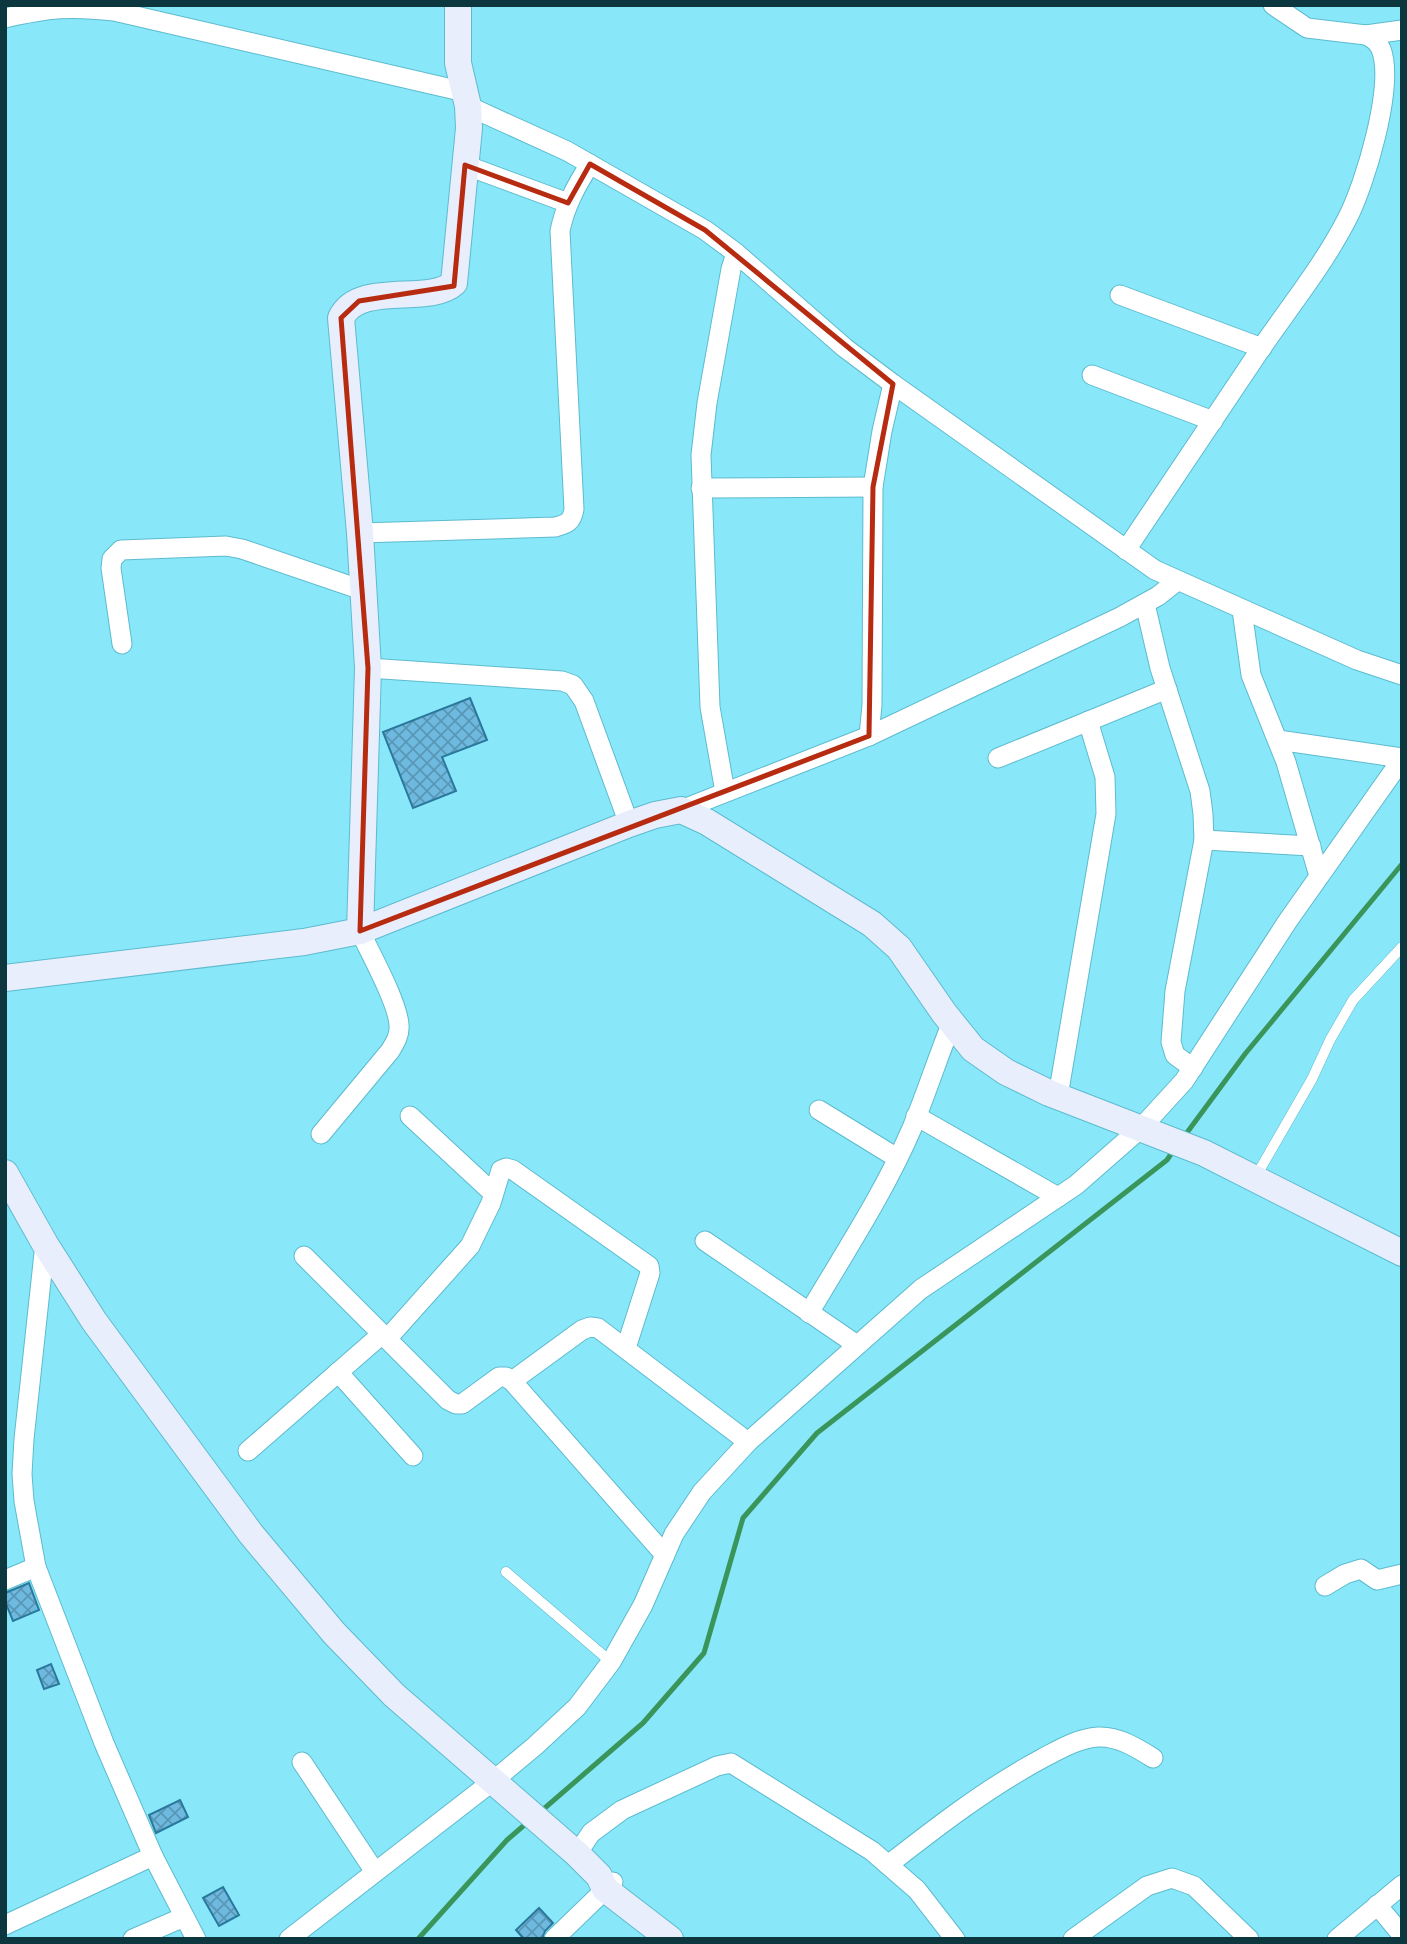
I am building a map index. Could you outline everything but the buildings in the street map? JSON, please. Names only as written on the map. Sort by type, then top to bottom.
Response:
[{"type":"street","points":[[321,1134],[390,1051],[397,1039],[399,1025],[396,1010],[360,931],[368,668],[360,533],[341,318],[346,308],[359,301],[441,291],[454,283],[469,128],[458,63],[458,5]]},
{"type":"street","points":[[1273,5],[1307,28],[1366,35],[1402,30]]},
{"type":"street","points":[[5,18],[54,8],[78,7],[114,11],[466,99],[590,164],[705,230],[736,253],[845,348],[1155,570],[1357,660],[1402,675]]},
{"type":"street","points":[[1126,550],[1333,244],[1364,182],[1376,130],[1384,74],[1381,48],[1374,39],[1366,35]]},
{"type":"street","points":[[465,164],[568,203]]},
{"type":"street","points":[[360,533],[555,527],[567,524],[572,518],[574,509],[560,231],[568,203],[590,164]]},
{"type":"street","points":[[725,792],[710,707],[701,455],[707,403],[736,253]]},
{"type":"street","points":[[1120,295],[1262,348]]},
{"type":"street","points":[[1092,374],[1213,421]]},
{"type":"street","points":[[869,736],[872,705],[873,487],[893,384]]},
{"type":"street","points":[[701,488],[873,487]]},
{"type":"street","points":[[122,644],[111,568],[112,559],[121,550],[226,546],[362,590]]},
{"type":"street","points":[[5,978],[304,942],[360,931],[629,824],[681,810],[869,736],[1145,604],[1177,581]]},
{"type":"street","points":[[1145,604],[1167,689],[1200,791],[1204,840],[1175,991],[1171,1042],[1175,1055],[1193,1068]]},
{"type":"street","points":[[1242,610],[1251,675],[1278,740],[1319,876]]},
{"type":"street","points":[[368,668],[562,681],[573,685],[584,701],[629,824]]},
{"type":"street","points":[[998,758],[1167,689]]},
{"type":"street","points":[[1058,1096],[1106,814],[1105,777],[1088,721]]},
{"type":"street","points":[[289,1939],[493,1781],[577,1706],[611,1662],[643,1605],[674,1534],[702,1492],[748,1442],[921,1289],[1076,1185],[1149,1131],[1287,922],[1402,758],[1278,740]]},
{"type":"street","points":[[681,810],[707,822],[872,924],[899,948],[973,1049],[1006,1072],[1058,1096],[1204,1153],[1402,1254]]},
{"type":"street","points":[[1204,840],[1311,846]]},
{"type":"street","points":[[809,1313],[873,1205],[897,1158],[916,1116],[951,1022]]},
{"type":"street","points":[[819,1110],[897,1158]]},
{"type":"street","points":[[410,1116],[493,1193]]},
{"type":"street","points":[[916,1116],[1058,1197]]},
{"type":"street","points":[[248,1451],[338,1372],[384,1336],[470,1246],[481,1227],[501,1170],[506,1168],[513,1170],[649,1266],[650,1273],[626,1348]]},
{"type":"street","points":[[5,1173],[46,1244],[110,1343],[251,1534],[334,1633],[394,1695],[515,1799],[670,1939]]},
{"type":"street","points":[[705,1241],[857,1345]]},
{"type":"street","points":[[46,1244],[22,1474],[36,1567],[104,1743],[153,1856],[196,1939]]},
{"type":"street","points":[[304,1256],[456,1404],[470,1399],[499,1377],[512,1381],[665,1555]]},
{"type":"street","points":[[512,1381],[590,1327],[605,1332],[748,1442]]},
{"type":"street","points":[[338,1372],[414,1456]]},
{"type":"street","points":[[5,1580],[36,1567]]},
{"type":"street","points":[[1325,1586],[1354,1570],[1361,1569],[1377,1580],[1402,1574]]},
{"type":"street","points":[[888,1865],[970,1802],[1066,1746],[1098,1737],[1116,1739],[1153,1758]]},
{"type":"street","points":[[302,1762],[375,1872]]},
{"type":"street","points":[[570,1848],[622,1810],[717,1766],[731,1763],[872,1851],[917,1890],[955,1939]]},
{"type":"street","points":[[5,1925],[153,1856]]},
{"type":"street","points":[[1073,1939],[1147,1886],[1172,1878],[1194,1886],[1249,1939]]},
{"type":"street","points":[[554,1939],[606,1883]]},
{"type":"street","points":[[606,1883],[688,1939]]},
{"type":"street","points":[[1337,1939],[1402,1885]]},
{"type":"street","points":[[1377,1905],[1402,1935]]},
{"type":"street","points":[[133,1939],[184,1917]]},
{"type":"lane","points":[[1254,1178],[1312,1079],[1353,1000],[1402,947]]},
{"type":"lane","points":[[506,1573],[611,1662]]},
{"type":"highlighted area","points":[[590,164],[705,230],[893,384],[873,487],[869,736],[360,931],[368,668],[341,318],[359,301],[454,286],[465,165],[568,203]]},
{"type":"waterway","points":[[1183,1138],[1245,1054],[1402,864]]},
{"type":"waterway","points":[[539,1813],[643,1723],[704,1653],[743,1518],[817,1433],[1167,1160],[1173,1151]]},
{"type":"waterway","points":[[418,1939],[507,1840],[529,1821]]}]
